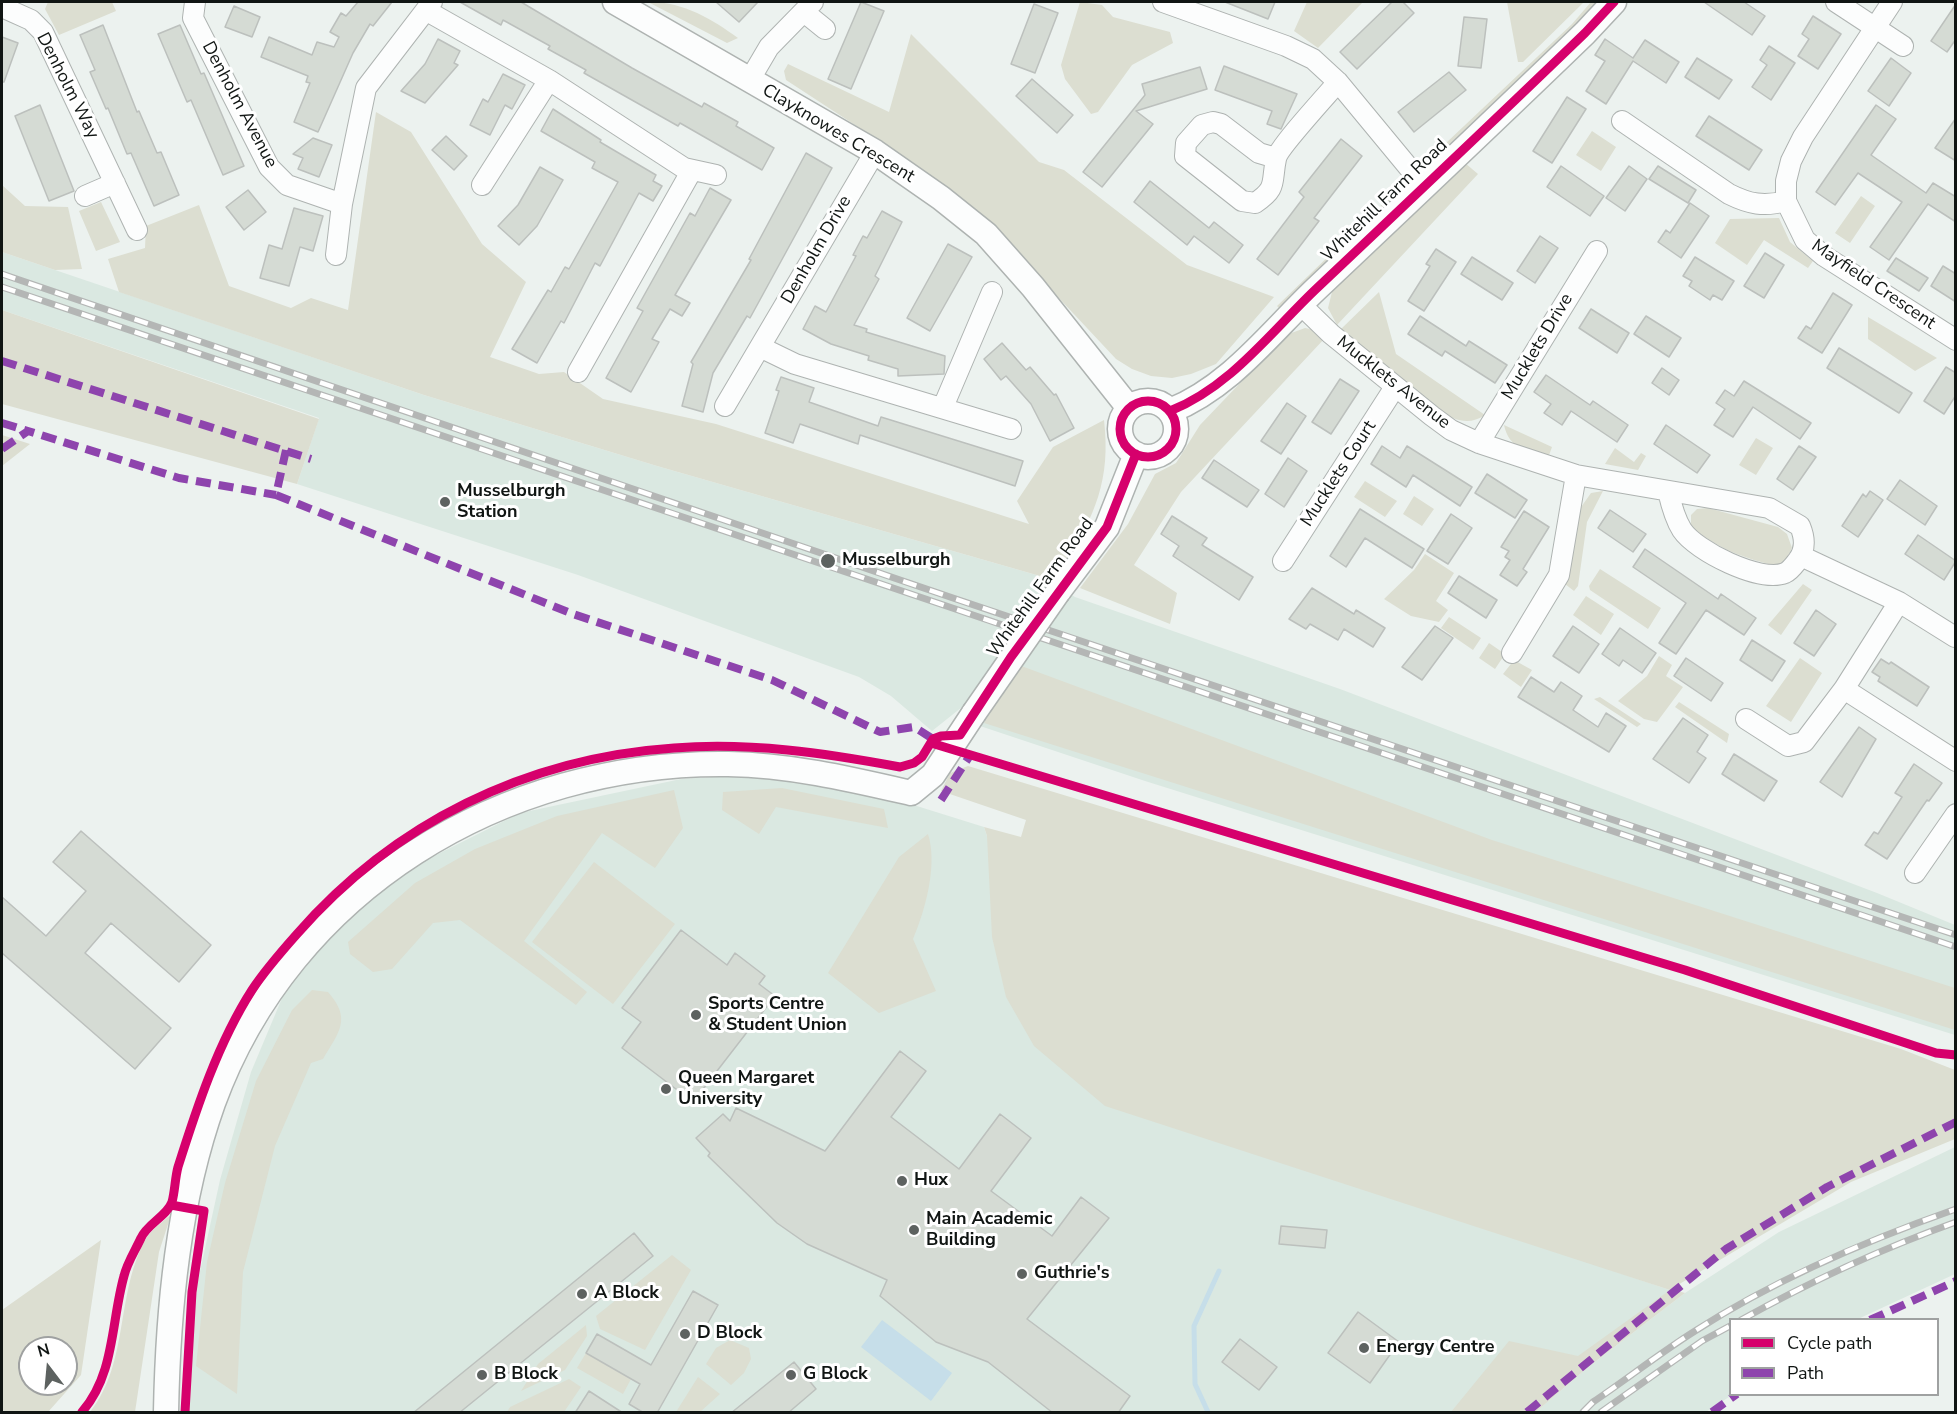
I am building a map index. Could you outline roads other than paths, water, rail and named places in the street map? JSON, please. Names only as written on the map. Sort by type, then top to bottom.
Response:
[{"type":"street","name":"Denholm Avenue","points":[[195,2],[193,18],[268,167],[287,185],[342,204]]},
{"type":"street","name":"Clayknowes Crescent","points":[[615,2],[670,31],[749,81],[874,152],[941,198],[986,234],[1033,287],[1129,408]]},
{"type":"street","points":[[1163,2],[1196,6],[1303,52],[1338,82],[1424,186]]},
{"type":"street","name":"Whitehill Farm Road","points":[[1170,411],[1207,393],[1230,375],[1300,304],[1585,33],[1614,2]]},
{"type":"street","points":[[1836,2],[1903,45]]},
{"type":"street","points":[[1622,121],[1729,194],[1747,203],[1767,206],[1786,201],[1786,181],[1791,161],[1803,136],[1892,2]]},
{"type":"street","points":[[336,255],[342,204],[366,88],[430,6],[684,168],[716,175]]},
{"type":"street","name":"Denholm Way","points":[[2,7],[31,20],[43,32],[137,230]]},
{"type":"street","points":[[749,81],[769,47],[809,7],[825,30]]},
{"type":"street","points":[[482,185],[549,80]]},
{"type":"street","points":[[1276,158],[1259,153],[1221,124],[1213,122],[1202,125],[1186,143],[1185,156],[1242,201],[1255,203],[1266,196],[1276,177],[1276,158],[1338,82]]},
{"type":"street","name":"Denholm Drive","points":[[725,406],[874,152]]},
{"type":"street","points":[[578,372],[692,170]]},
{"type":"street","points":[[85,196],[115,183]]},
{"type":"street","name":"Mayfield Crescent","points":[[1786,201],[1805,240],[1824,256],[1956,340]]},
{"type":"street","name":"Mucklets Drive","points":[[1479,443],[1597,251]]},
{"type":"street","points":[[943,407],[992,292]]},
{"type":"street","name":"Mucklets Avenue","points":[[1300,304],[1395,387],[1452,430],[1479,443],[1576,475],[1752,504],[1782,514],[1800,526],[1804,534],[1801,556]]},
{"type":"street","points":[[760,347],[795,364],[1011,429]]},
{"type":"street","name":"Mucklets Court","points":[[1283,561],[1395,387]]},
{"type":"street","points":[[1150,401],[1165,406],[1170,411],[1176,429],[1170,446],[1155,456],[1136,454],[1129,449],[1120,433],[1124,415],[1129,408],[1150,401]]},
{"type":"street","name":"Whitehill Farm Road","points":[[166,1413],[168,1350],[177,1262],[194,1169],[214,1101],[243,1037],[281,977],[310,942],[357,894],[418,848],[489,812],[559,787],[626,772],[694,764],[761,765],[826,773],[911,793],[933,775],[1058,592],[1107,526],[1136,454]]},
{"type":"street","points":[[1512,653],[1555,585],[1576,475]]},
{"type":"street","points":[[1668,491],[1682,529],[1697,544],[1723,559],[1754,573],[1772,575],[1784,573],[1792,568],[1801,556],[1899,602],[1955,637]]},
{"type":"street","points":[[1746,719],[1780,743],[1797,746],[1804,742],[1844,689],[1899,602]]},
{"type":"street","points":[[1844,689],[1956,761]]},
{"type":"street","points":[[1915,873],[1956,814]]},
{"type":"water","points":[[882,1320],[952,1373],[931,1401],[861,1347]]},
{"type":"waterway","points":[[1208,1412],[1195,1384],[1194,1326],[1219,1271]]},
{"type":"railway","points":[[2,274],[950,597],[1956,935]]},
{"type":"railway","points":[[2,287],[1956,947]]},
{"type":"railway","points":[[1583,1412],[1593,1402],[1682,1339],[1757,1294],[1822,1262],[1956,1209]]},
{"type":"railway","points":[[1745,1318],[1847,1266],[1956,1222]]},
{"type":"railway","points":[[1601,1412],[1702,1341],[1729,1327]]},
{"type":"place","name":"Musselburgh Station","points":[[445,502]]},
{"type":"place","name":"Musselburgh","points":[[828,561]]},
{"type":"place","name":"Sports Centre & Student Union","points":[[696,1015]]},
{"type":"place","name":"Queen Margaret University","points":[[666,1089]]},
{"type":"place","name":"Hux","points":[[902,1181]]},
{"type":"place","name":"Main Academic Building","points":[[914,1230]]},
{"type":"place","name":"Guthrie's","points":[[1022,1274]]},
{"type":"place","name":"A Block","points":[[582,1294]]},
{"type":"place","name":"D Block","points":[[685,1334]]},
{"type":"place","name":"Energy Centre","points":[[1364,1348]]},
{"type":"place","name":"B Block","points":[[482,1375]]},
{"type":"place","name":"G Block","points":[[791,1375]]}]
